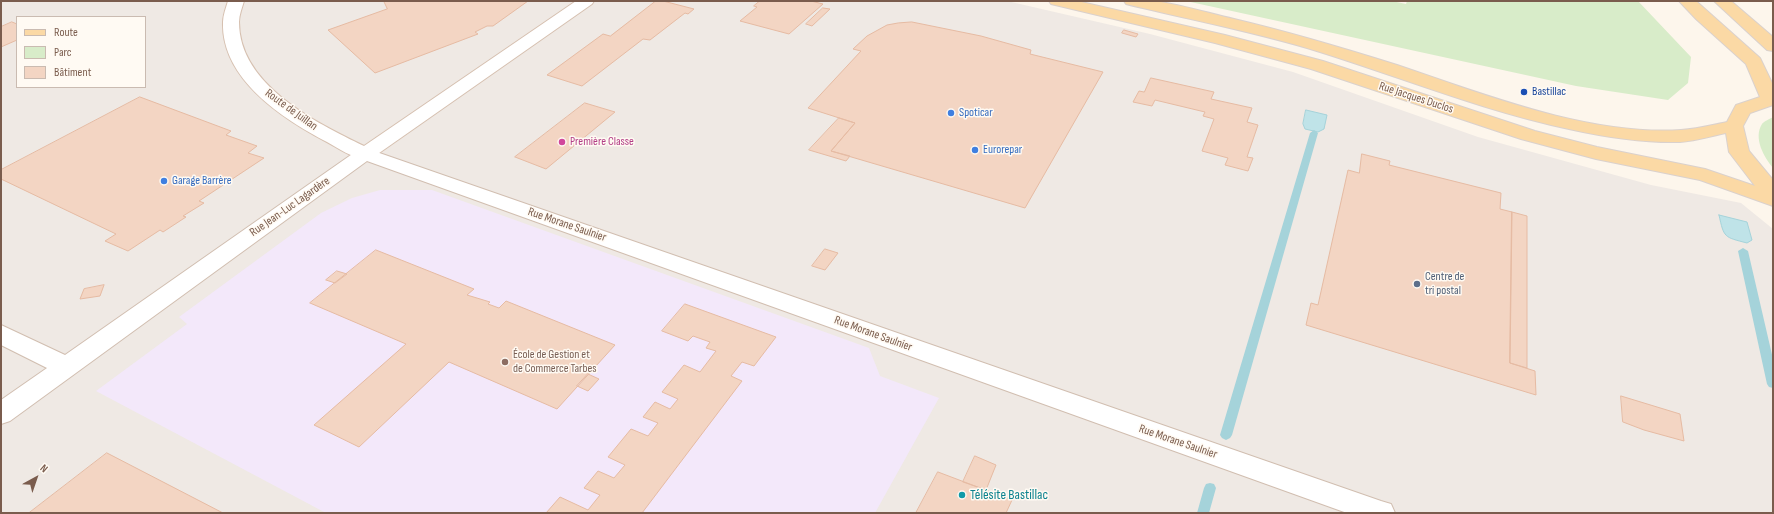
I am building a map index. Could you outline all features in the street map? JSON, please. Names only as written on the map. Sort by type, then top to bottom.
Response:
[{"type":"main road","name":"Rue Jacques Duclos","points":[[1057,1],[1219,38],[1317,64],[1528,135],[1596,153],[1705,175],[1773,198]]},
{"type":"main road","name":"Rue Jacques Duclos","points":[[1132,1],[1242,25],[1315,45],[1526,113],[1584,126],[1630,134],[1677,136],[1734,126]]},
{"type":"main road","points":[[1687,1],[1754,62],[1771,99],[1743,108],[1734,126],[1739,152],[1763,182],[1773,189]]},
{"type":"main road","points":[[1722,1],[1773,46]]},
{"type":"street","name":"Route de Juillan","points":[[236,1],[230,24],[234,48],[248,74],[267,96],[325,134],[365,154]]},
{"type":"street","name":"Rue Jean-Luc Lagardère","points":[[1,414],[365,154],[583,2]]},
{"type":"street","name":"Rue Morane Saulnier","points":[[365,154],[1381,513]]},
{"type":"street","points":[[1,334],[67,367]]},
{"type":"shaded area","points":[[1,1],[1007,1],[1150,34],[1293,72],[1478,137],[1651,185],[1741,203],[1773,229],[1773,513],[1,513]]},
{"type":"shaded area","name":"École de Gestion et de Commerce Tarbes","points":[[380,190],[432,190],[869,348],[880,376],[939,398],[875,513],[326,513],[96,391],[187,324],[179,317],[321,213],[352,198]]},
{"type":"green space","points":[[1186,1],[1392,1],[1406,4],[1407,1],[1638,1],[1691,57],[1688,83],[1668,100],[1576,86]]},
{"type":"green space","points":[[1773,117],[1773,168],[1763,153],[1759,141],[1759,135],[1762,124]]},
{"type":"water","points":[[1306,110],[1327,115],[1324,129],[1318,132],[1305,129],[1303,124]]},
{"type":"water","points":[[1719,215],[1747,222],[1752,240],[1747,243],[1729,238],[1722,228]]},
{"type":"building","points":[[384,1],[528,1],[493,26],[487,26],[475,32],[478,34],[375,73],[328,30],[387,9]]},
{"type":"building","points":[[656,1],[663,1],[694,9],[688,14],[685,13],[650,40],[643,39],[582,86],[547,75],[603,34],[610,36]]},
{"type":"building","points":[[760,1],[811,1],[823,4],[789,34],[740,21],[757,7],[754,6]]},
{"type":"building","points":[[823,8],[830,9],[812,26],[806,24]]},
{"type":"building","points":[[12,22],[16,24],[16,40],[1,47],[1,27]]},
{"type":"building","name":"Spoticar","points":[[912,22],[981,36],[1031,50],[1030,54],[1103,72],[1025,208],[831,151],[855,123],[808,108],[861,51],[853,49],[867,36],[887,25]]},
{"type":"building","points":[[1124,30],[1138,34],[1136,37],[1122,33]]},
{"type":"building","points":[[1151,78],[1214,92],[1211,99],[1252,108],[1247,122],[1258,125],[1247,157],[1253,158],[1248,171],[1225,165],[1228,158],[1202,151],[1214,119],[1203,116],[1205,112],[1155,100],[1152,106],[1133,102],[1139,91],[1144,92]]},
{"type":"building","points":[[140,97],[231,131],[226,135],[257,146],[248,153],[264,158],[199,201],[204,203],[183,216],[186,217],[163,232],[160,230],[128,251],[105,241],[116,234],[1,179],[1,170]]},
{"type":"building","points":[[585,103],[615,112],[546,169],[515,157]]},
{"type":"building","points":[[839,118],[855,123],[831,151],[850,156],[846,161],[809,150]]},
{"type":"building","name":"Centre de tri postal","points":[[1362,154],[1390,161],[1389,165],[1501,193],[1500,209],[1512,212],[1510,363],[1535,371],[1536,395],[1306,325],[1311,303],[1318,305],[1348,170],[1359,173]]},
{"type":"building","points":[[1512,212],[1527,216],[1527,368],[1510,363]]},
{"type":"building","points":[[825,249],[838,253],[825,270],[812,266]]},
{"type":"building","points":[[376,250],[474,289],[467,295],[490,302],[488,304],[499,308],[506,301],[615,345],[557,409],[449,362],[359,447],[314,425],[406,344],[310,303]]},
{"type":"building","points":[[337,271],[347,274],[335,283],[326,280]]},
{"type":"building","points":[[104,285],[100,296],[80,299],[84,289]]},
{"type":"building","points":[[685,304],[776,337],[754,366],[742,362],[731,376],[742,381],[642,513],[546,513],[560,497],[588,510],[600,495],[584,488],[598,471],[614,478],[625,465],[608,457],[631,429],[648,436],[658,423],[643,417],[655,402],[670,409],[678,399],[662,392],[684,365],[700,372],[716,351],[706,348],[710,342],[693,336],[688,341],[662,331]]},
{"type":"building","points":[[588,374],[599,379],[588,391],[577,386]]},
{"type":"building","points":[[1621,396],[1680,414],[1684,441],[1644,430],[1623,422]]},
{"type":"building","points":[[107,453],[223,513],[29,513]]},
{"type":"building","points":[[975,456],[996,465],[986,490],[963,482]]},
{"type":"building","name":"Télésite Bastillac","points":[[938,472],[1012,500],[1006,513],[916,513]]},
{"type":"waterway","points":[[1226,435],[1314,133]]},
{"type":"waterway","points":[[1743,251],[1773,384]]},
{"type":"waterway","points":[[1203,513],[1210,488]]},
{"type":"place","name":"Bastillac","points":[[1524,92]]},
{"type":"place","name":"Spoticar","points":[[951,113]]},
{"type":"place","name":"Première Classe","points":[[562,142]]},
{"type":"place","name":"Eurorepar","points":[[975,150]]},
{"type":"place","name":"Garage Barrère","points":[[164,181]]},
{"type":"place","name":"Centre de tri postal","points":[[1417,284]]},
{"type":"place","name":"École de Gestion et de Commerce Tarbes","points":[[505,362]]},
{"type":"place","name":"Télésite Bastillac","points":[[962,495]]}]
